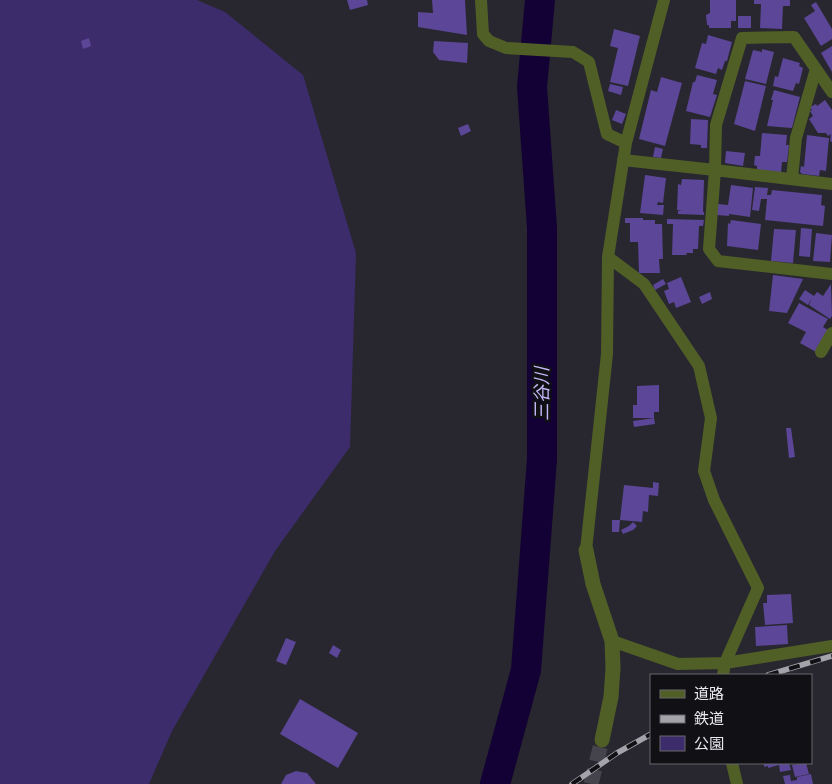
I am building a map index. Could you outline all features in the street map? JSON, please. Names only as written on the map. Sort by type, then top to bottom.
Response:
[{"type":"street","points":[[481,0],[483,34],[489,41],[506,48],[573,52],[589,62],[607,134],[626,143]]},
{"type":"street","points":[[602,740],[611,696],[612,641],[604,612],[593,584],[586,550],[607,354],[608,256],[626,143],[664,0]]},
{"type":"street","points":[[832,92],[794,38],[742,38],[716,125],[715,170],[709,249],[718,261],[832,274]]},
{"type":"street","points":[[792,179],[796,138],[816,69]]},
{"type":"street","points":[[623,160],[832,184]]},
{"type":"street","points":[[608,256],[644,284],[699,366],[711,418],[704,471],[714,500],[758,588],[724,669]]},
{"type":"street","points":[[821,352],[832,332]]},
{"type":"street","points":[[612,641],[678,664],[724,669],[832,646]]},
{"type":"street","points":[[732,764],[737,784]]},
{"type":"green space","points":[[0,0],[197,0],[225,12],[303,75],[356,253],[350,447],[275,551],[172,731],[149,784],[0,784]]},
{"type":"building","points":[[347,0],[367,0],[368,5],[350,10]]},
{"type":"building","points":[[432,0],[465,0],[467,35],[418,27],[418,12],[433,13]]},
{"type":"building","points":[[710,0],[736,0],[736,21],[731,21],[731,28],[709,28],[706,15],[710,13]]},
{"type":"building","points":[[754,0],[790,0],[790,6],[783,6],[782,29],[760,28],[761,4],[754,4]]},
{"type":"building","points":[[816,2],[832,29],[832,39],[821,46],[804,18],[815,11],[811,5]]},
{"type":"building","points":[[738,16],[751,16],[751,28],[738,28]]},
{"type":"building","points":[[614,29],[640,36],[628,86],[610,82],[618,48],[610,46]]},
{"type":"building","points":[[708,35],[732,42],[727,61],[725,61],[722,70],[718,68],[716,74],[695,68],[702,43],[706,44]]},
{"type":"building","points":[[89,38],[91,46],[83,49],[81,41]]},
{"type":"building","points":[[434,41],[468,43],[467,63],[439,60],[433,52]]},
{"type":"building","points":[[832,46],[832,72],[821,53]]},
{"type":"building","points":[[762,49],[774,52],[766,84],[745,79],[753,50],[762,52]]},
{"type":"building","points":[[783,58],[800,63],[799,66],[803,68],[799,84],[796,83],[793,91],[773,86],[775,76],[778,77]]},
{"type":"building","points":[[697,75],[717,80],[713,94],[717,95],[710,117],[686,111],[693,82],[695,82]]},
{"type":"building","points":[[661,77],[682,83],[665,146],[639,139],[651,90],[657,92]]},
{"type":"building","points":[[745,81],[766,86],[755,131],[734,124]]},
{"type":"building","points":[[610,84],[623,87],[621,95],[608,91]]},
{"type":"building","points":[[774,90],[800,97],[792,128],[767,126]]},
{"type":"building","points":[[825,100],[832,110],[832,142],[830,141],[831,134],[828,136],[826,133],[818,133],[809,119],[813,116],[810,107],[816,104],[817,106]]},
{"type":"building","points":[[616,110],[626,114],[622,124],[612,120]]},
{"type":"building","points":[[691,119],[708,120],[707,148],[701,148],[701,145],[690,144]]},
{"type":"building","points":[[468,124],[471,131],[461,136],[458,128]]},
{"type":"building","points":[[762,133],[787,135],[786,145],[789,145],[787,162],[782,162],[781,173],[757,170],[757,166],[754,165],[755,156],[760,156]]},
{"type":"building","points":[[807,135],[829,138],[826,171],[820,170],[819,176],[802,174],[800,172],[801,166],[804,167]]},
{"type":"building","points":[[655,147],[663,149],[661,158],[653,157]]},
{"type":"building","points":[[726,151],[745,153],[743,166],[725,163]]},
{"type":"building","points":[[645,175],[666,178],[663,203],[658,202],[657,205],[664,205],[663,215],[640,213]]},
{"type":"building","points":[[682,179],[704,180],[704,215],[678,214],[678,211],[682,211],[677,210],[678,184],[681,185]]},
{"type":"building","points":[[731,185],[753,188],[750,217],[729,214],[729,216],[717,215],[718,204],[728,205]]},
{"type":"building","points":[[755,187],[768,188],[767,195],[771,195],[772,190],[822,195],[821,205],[825,206],[823,226],[765,220],[767,199],[761,199],[759,211],[752,210]]},
{"type":"building","points":[[625,218],[643,218],[643,220],[655,220],[655,224],[662,224],[663,259],[659,259],[660,273],[639,273],[638,242],[630,242],[630,223],[625,223]]},
{"type":"building","points":[[667,219],[704,220],[703,226],[699,226],[698,249],[693,249],[693,253],[686,253],[687,255],[672,255],[673,224],[667,224]]},
{"type":"building","points":[[731,220],[761,224],[758,250],[727,246],[728,223],[730,224]]},
{"type":"building","points":[[801,228],[812,229],[810,257],[799,256]]},
{"type":"building","points":[[774,229],[796,230],[793,263],[771,261]]},
{"type":"building","points":[[816,233],[832,235],[830,262],[813,261]]},
{"type":"building","points":[[773,275],[803,279],[787,313],[769,311]]},
{"type":"building","points":[[681,277],[691,302],[676,308],[674,302],[669,304],[664,291],[669,289],[667,283]]},
{"type":"building","points":[[663,279],[666,284],[655,290],[653,285]]},
{"type":"building","points":[[831,284],[832,316],[830,319],[809,305],[812,298],[808,305],[799,299],[805,290],[814,296],[817,292],[823,296]]},
{"type":"building","points":[[710,292],[712,299],[702,304],[699,297]]},
{"type":"building","points":[[799,303],[828,319],[823,327],[828,330],[816,352],[800,343],[806,332],[788,323]]},
{"type":"building","points":[[659,385],[659,412],[654,412],[654,418],[633,418],[633,405],[637,405],[637,386]]},
{"type":"building","points":[[654,418],[655,424],[634,427],[633,421]]},
{"type":"building","points":[[786,428],[791,428],[795,457],[789,458]]},
{"type":"building","points":[[653,482],[659,483],[658,496],[649,495],[648,512],[643,511],[642,522],[620,520],[624,485],[653,488]]},
{"type":"building","points":[[612,520],[620,520],[619,532],[612,532]]},
{"type":"building","points":[[633,522],[637,526],[623,534],[621,530]]},
{"type":"building","points":[[791,594],[793,623],[765,625],[763,603],[767,603],[767,595]]},
{"type":"building","points":[[787,625],[788,644],[756,646],[755,627]]},
{"type":"building","points":[[286,638],[296,642],[286,665],[276,661]]},
{"type":"building","points":[[333,645],[341,650],[337,658],[329,653]]},
{"type":"building","points":[[300,699],[358,733],[338,768],[280,734]]},
{"type":"building","points":[[764,764],[789,764],[791,770],[780,772],[779,765],[768,768],[768,766],[764,767]]},
{"type":"building","points":[[806,764],[809,774],[795,777],[792,765]]},
{"type":"building","points":[[296,771],[307,773],[316,784],[281,784],[286,775]]},
{"type":"building","points":[[811,774],[813,784],[785,784],[783,776],[790,775],[791,781],[797,780],[797,777]]},
{"type":"waterway","name":"三谷川","points":[[495,784],[526,670],[542,459],[542,228],[532,87],[540,0]]},
{"type":"tunnel","points":[[591,784],[602,740]]},
{"type":"railway","points":[[771,674],[832,656]]},
{"type":"railway","points":[[572,784],[617,753],[650,735]]}]
